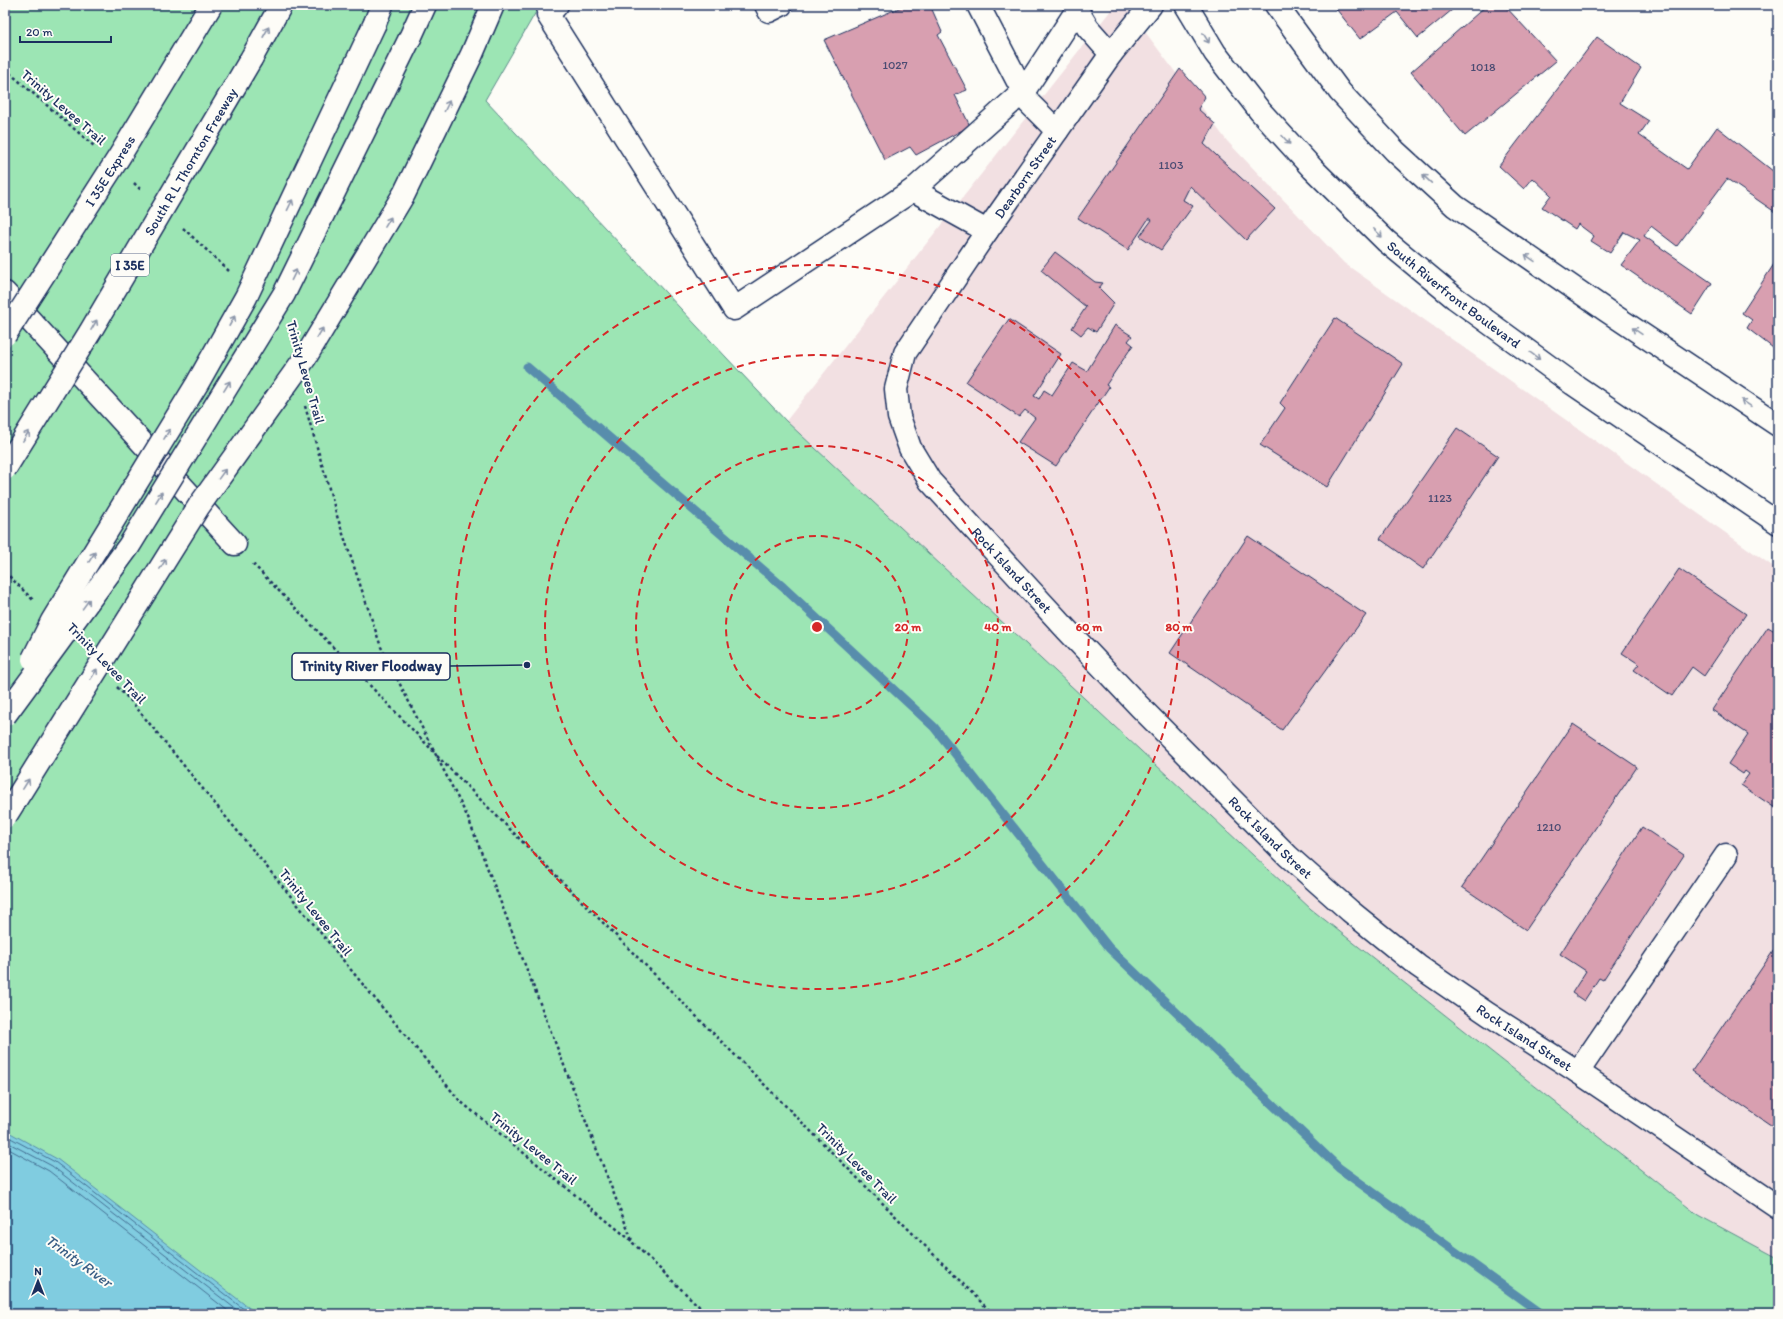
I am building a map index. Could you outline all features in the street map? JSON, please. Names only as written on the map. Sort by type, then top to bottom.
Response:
[{"type":"main road","name":"I 35E Express","points":[[5,335],[119,157],[211,5]]},
{"type":"main road","name":"South R L Thornton Freeway","points":[[5,469],[90,332],[251,59],[281,5]]},
{"type":"main road","points":[[5,714],[129,546],[284,294],[425,5]]},
{"type":"main road","points":[[5,817],[199,506],[305,358],[404,194],[472,54],[493,5]]},
{"type":"main road","points":[[556,5],[548,15],[734,309],[913,190],[1024,91],[1076,8],[1088,28],[1111,54]]},
{"type":"main road","points":[[766,5],[769,11],[781,5]]},
{"type":"main road","points":[[978,5],[1024,91],[1029,104],[1057,131]]},
{"type":"main road","name":"Dearborn Street","points":[[904,354],[987,231],[1111,54],[1151,5]]},
{"type":"main road","name":"South Riverfront Boulevard","points":[[1186,5],[1215,53],[1260,111],[1312,169],[1386,241],[1456,298],[1572,384],[1778,523]]},
{"type":"main road","points":[[1276,5],[1340,92],[1395,151],[1456,206],[1607,311],[1778,425]]},
{"type":"main road","points":[[5,714],[52,621],[193,391],[246,297],[379,14]]},
{"type":"main road","points":[[913,190],[987,231]]},
{"type":"main road","points":[[5,293],[235,544]]},
{"type":"main road","name":"Rock Island Street","points":[[904,354],[896,389],[899,417],[910,448],[930,482],[1072,636],[1139,706],[1288,856],[1350,911],[1418,966],[1778,1207]]},
{"type":"main road","points":[[1578,1072],[1726,855]]},
{"type":"path","name":"Trinity Levee Trail","points":[[5,69],[100,152]]},
{"type":"path","points":[[129,178],[146,194]]},
{"type":"path","points":[[181,226],[233,274]]},
{"type":"path","name":"Trinity Levee Trail","points":[[304,401],[337,516],[381,647],[468,818],[633,1243]]},
{"type":"path","points":[[235,544],[436,754]]},
{"type":"path","points":[[5,572],[38,605]]},
{"type":"path","name":"Trinity Levee Trail","points":[[114,684],[131,701],[460,1101],[633,1243],[707,1314]]},
{"type":"path","name":"Trinity Levee Trail","points":[[436,754],[993,1314]]},
{"type":"shaded area","points":[[1115,5],[1125,5],[1227,141],[1344,263],[1778,570],[1778,1258],[1698,1215],[1311,909],[786,421]]},
{"type":"green space","points":[[5,5],[540,5],[485,100],[786,421],[1311,909],[1698,1215],[1778,1258],[1778,1314],[5,1314]]},
{"type":"water","name":"Trinity River","points":[[5,1130],[57,1159],[257,1314],[7,1314],[5,1312]]},
{"type":"building","points":[[906,5],[930,5],[942,32],[938,35],[967,90],[955,95],[970,126],[916,155],[910,147],[885,160],[824,40]]},
{"type":"building","points":[[1333,5],[1458,5],[1418,38],[1397,12],[1360,39]]},
{"type":"building","points":[[1487,5],[1504,5],[1556,61],[1465,136],[1411,72]]},
{"type":"building","points":[[1597,37],[1641,68],[1620,103],[1649,121],[1639,135],[1687,169],[1717,127],[1778,175],[1778,214],[1727,179],[1677,246],[1651,226],[1644,236],[1712,283],[1692,314],[1621,265],[1640,240],[1624,232],[1610,253],[1591,241],[1594,236],[1578,224],[1575,229],[1542,207],[1551,195],[1533,178],[1524,189],[1499,166]]},
{"type":"building","points":[[1180,69],[1205,97],[1198,109],[1215,124],[1204,144],[1275,209],[1246,240],[1190,186],[1183,200],[1193,206],[1161,250],[1140,236],[1152,220],[1149,218],[1128,250],[1078,218]]},
{"type":"building","points":[[1055,252],[1095,282],[1103,283],[1099,288],[1114,303],[1096,332],[1088,327],[1081,335],[1072,328],[1086,307],[1041,270]]},
{"type":"building","points":[[1778,258],[1778,342],[1773,348],[1747,328],[1752,320],[1742,313]]},
{"type":"building","points":[[1335,318],[1403,364],[1327,487],[1260,445],[1285,408],[1280,403]]},
{"type":"building","points":[[1009,319],[1061,354],[1034,396],[1039,399],[1044,390],[1052,395],[1073,363],[1087,371],[1115,325],[1132,336],[1128,341],[1133,345],[1106,385],[1109,387],[1056,466],[1018,442],[1035,418],[1025,410],[1019,417],[966,382]]},
{"type":"building","points":[[1457,428],[1498,456],[1423,569],[1380,539]]},
{"type":"building","points":[[1248,536],[1366,615],[1282,730],[1170,653]]},
{"type":"building","points":[[1679,569],[1746,614],[1704,676],[1692,667],[1672,696],[1634,670],[1639,664],[1622,653]]},
{"type":"building","points":[[1768,627],[1778,633],[1778,810],[1741,785],[1749,774],[1745,771],[1743,774],[1728,764],[1748,734],[1712,710]]},
{"type":"building","points":[[1573,724],[1637,767],[1526,930],[1462,887]]},
{"type":"building","points":[[1642,827],[1684,855],[1603,980],[1599,978],[1584,1001],[1572,993],[1586,971],[1560,954]]},
{"type":"building","points":[[1778,944],[1778,1130],[1692,1071]]},
{"type":"waterway","points":[[527,367],[783,587],[934,727],[1109,948],[1339,1168],[1542,1314]]},
{"type":"place","name":"Trinity River Floodway","points":[[527,665]]}]
